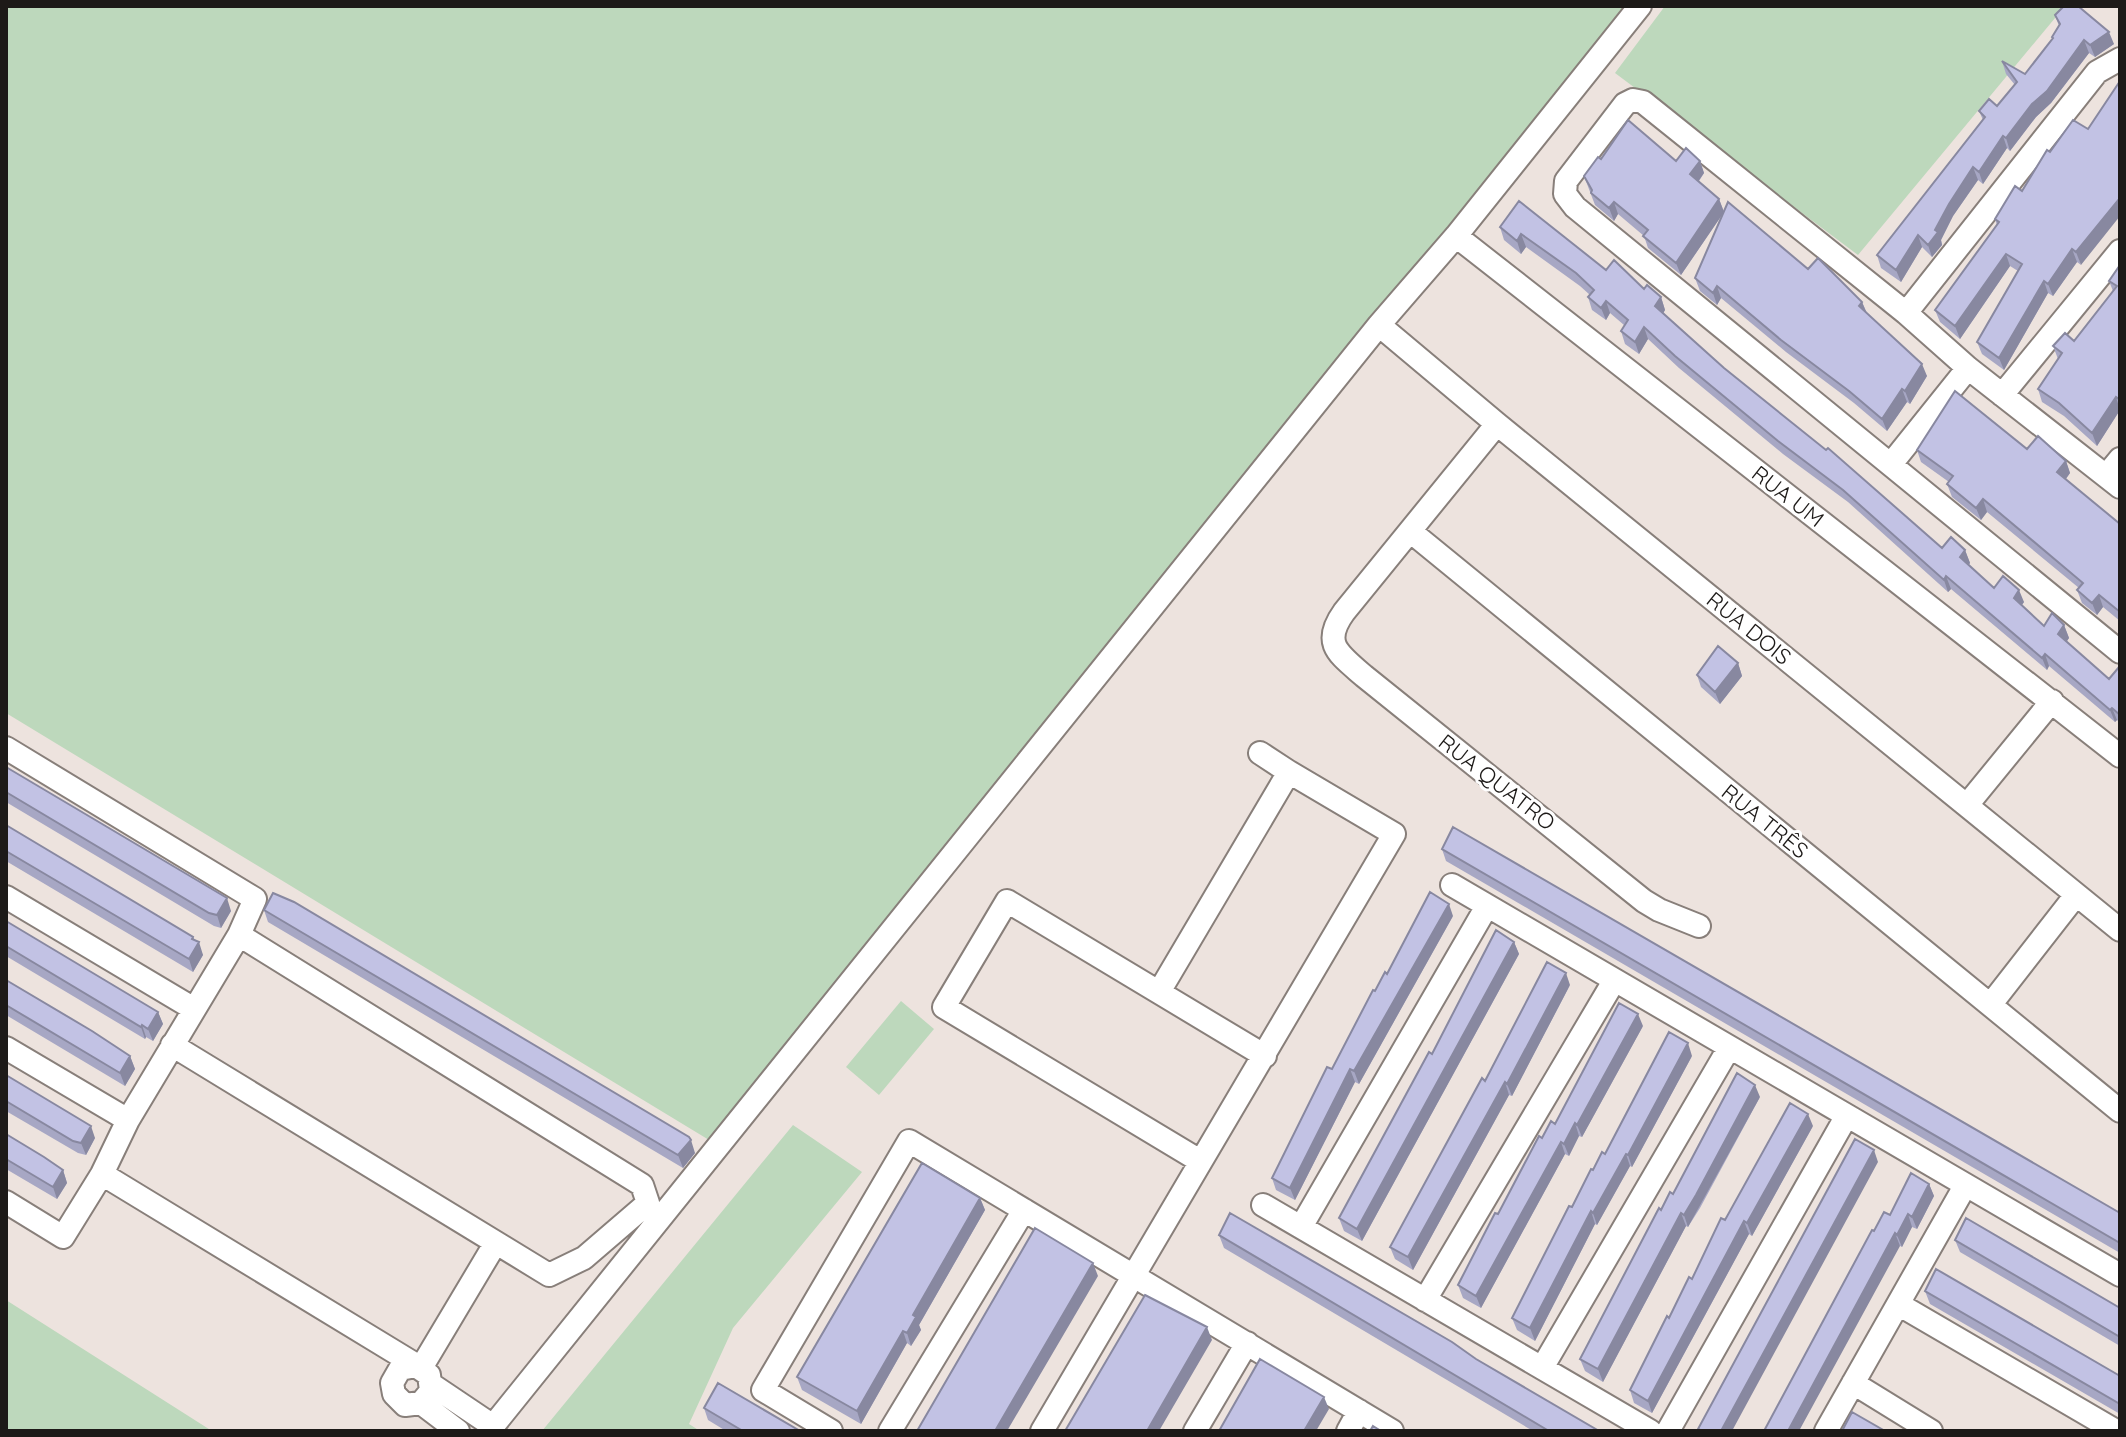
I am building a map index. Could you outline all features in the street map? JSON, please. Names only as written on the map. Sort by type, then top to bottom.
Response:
[{"type":"street","points":[[102,1174],[491,1428],[1379,325],[1456,236],[1640,6]]},
{"type":"street","points":[[1906,313],[2097,72],[2120,59]]},
{"type":"street","points":[[2115,474],[2002,395],[1906,313],[1643,102],[1633,100],[1625,104],[1570,174],[1564,186],[1565,194],[1575,207],[2120,652]]},
{"type":"street","name":"RUA UM","points":[[1456,236],[2120,756]]},
{"type":"street","points":[[2002,395],[2120,251]]},
{"type":"street","name":"RUA DOIS","points":[[1379,325],[2120,930]]},
{"type":"street","points":[[1891,464],[1968,368]]},
{"type":"street","points":[[1410,531],[1497,424]]},
{"type":"street","name":"RUA QUATRO","points":[[1410,531],[1344,612],[1334,629],[1333,641],[1342,655],[1644,901],[1699,926]]},
{"type":"street","name":"RUA TRÊS","points":[[1410,531],[2120,1111]]},
{"type":"street","points":[[1967,805],[2052,701]]},
{"type":"street","points":[[6,748],[255,899],[239,935],[128,1120],[102,1174],[63,1237],[6,1202]]},
{"type":"street","points":[[1042,1431],[1394,834],[1260,753]]},
{"type":"street","points":[[1159,992],[1289,772]]},
{"type":"street","points":[[1452,885],[2120,1275]]},
{"type":"street","points":[[1991,1004],[2076,895]]},
{"type":"street","points":[[6,897],[194,1009]]},
{"type":"street","points":[[1200,1161],[944,1007],[1007,901],[1265,1056]]},
{"type":"street","points":[[1301,1227],[1487,906]]},
{"type":"street","points":[[172,1045],[549,1275],[584,1258],[648,1203],[642,1185],[239,935]]},
{"type":"street","points":[[1425,1300],[1614,981]]},
{"type":"street","points":[[6,1048],[128,1120]]},
{"type":"street","points":[[1542,1368],[1729,1048]]},
{"type":"street","points":[[1668,1431],[1846,1117]]},
{"type":"street","points":[[831,1431],[763,1390],[909,1141],[1392,1431]]},
{"type":"street","points":[[1826,1431],[1965,1186]]},
{"type":"street","points":[[1263,1205],[1650,1431]]},
{"type":"street","points":[[890,1431],[1024,1210]]},
{"type":"street","points":[[425,1385],[495,1244]]},
{"type":"street","points":[[1898,1304],[2116,1431]]},
{"type":"street","points":[[1195,1431],[1247,1343]]},
{"type":"street","points":[[1853,1383],[1931,1431]]},
{"type":"street","points":[[425,1385],[458,1431]]},
{"type":"street","points":[[1348,1431],[1359,1411]]},
{"type":"green space","points":[[6,6],[1628,6],[714,1143],[6,713]]},
{"type":"green space","points":[[1665,6],[2065,6],[1858,255],[1615,73]]},
{"type":"green space","points":[[901,1001],[934,1029],[879,1095],[846,1067]]},
{"type":"green space","points":[[793,1125],[862,1172],[733,1328],[689,1424],[700,1431],[542,1431]]},
{"type":"green space","points":[[6,1300],[212,1431],[6,1431]]},
{"type":"building","points":[[2064,6],[2078,6],[2109,32],[2090,45],[2084,40],[2047,91],[2032,104],[2006,138],[2003,136],[1979,172],[1973,167],[1928,245],[1918,235],[1896,270],[1877,255],[1985,117],[1979,111],[1989,99],[1997,106],[2017,82],[2002,61],[2025,74],[2053,38],[2060,24],[2055,15]]},
{"type":"building","points":[[2120,81],[2120,198],[2076,252],[2072,249],[2048,284],[2044,281],[1999,358],[1977,342],[2022,264],[2006,254],[1955,326],[1935,310],[1999,222],[1995,219],[2015,186],[2022,191],[2047,150],[2050,152],[2073,120],[2088,129]]},
{"type":"building","points":[[1628,120],[1676,161],[1686,148],[1700,161],[1690,174],[1719,199],[1676,263],[1643,236],[1648,230],[1614,202],[1609,208],[1591,193],[1584,176],[1598,157],[1601,159]]},
{"type":"building","points":[[1519,201],[1606,270],[1614,260],[1644,289],[1647,285],[1661,297],[1655,306],[1724,368],[1826,450],[1828,448],[1942,548],[1951,537],[1965,550],[1960,557],[1994,588],[2003,576],[2019,590],[2014,598],[2044,626],[2052,613],[2064,625],[2058,634],[2109,679],[2119,667],[2120,715],[2112,708],[2110,710],[2045,654],[2042,658],[1946,576],[1944,580],[1843,490],[1778,441],[1644,327],[1635,342],[1621,331],[1628,320],[1606,301],[1601,308],[1588,297],[1594,290],[1576,273],[1521,234],[1517,241],[1500,227]]},
{"type":"building","points":[[1728,202],[1808,269],[1818,258],[1862,302],[1859,306],[1922,364],[1882,419],[1717,286],[1713,293],[1695,278]]},
{"type":"building","points":[[2120,265],[2120,400],[2116,397],[2092,433],[2059,403],[2038,389],[2062,353],[2053,346],[2065,333],[2074,341],[2117,286],[2109,281]]},
{"type":"building","points":[[1955,391],[2027,449],[2038,436],[2066,461],[2057,472],[2120,524],[2120,612],[2099,595],[2092,603],[2077,590],[2083,583],[1983,499],[1976,508],[1947,484],[1953,476],[1917,450]]},
{"type":"building","points":[[1718,646],[1738,663],[1715,692],[1697,675]]},
{"type":"building","points":[[6,767],[227,898],[217,915],[6,792]]},
{"type":"building","points":[[6,825],[193,937],[199,942],[189,959],[6,851]]},
{"type":"building","points":[[1453,827],[2120,1213],[2120,1243],[1442,849]]},
{"type":"building","points":[[1430,892],[1449,904],[1354,1071],[1350,1069],[1290,1188],[1272,1178],[1327,1067],[1332,1069]]},
{"type":"building","points":[[273,893],[294,902],[691,1140],[678,1155],[264,910]]},
{"type":"building","points":[[6,921],[158,1012],[148,1029],[6,946]]},
{"type":"building","points":[[1496,930],[1514,942],[1357,1229],[1339,1218],[1429,1052],[1432,1054]]},
{"type":"building","points":[[1547,962],[1566,973],[1507,1084],[1505,1082],[1408,1257],[1390,1247],[1482,1078],[1485,1081]]},
{"type":"building","points":[[6,980],[130,1056],[120,1073],[6,1005]]},
{"type":"building","points":[[1619,1003],[1638,1014],[1577,1125],[1575,1123],[1564,1144],[1561,1142],[1476,1296],[1458,1285],[1539,1136],[1542,1138],[1551,1121],[1555,1124]]},
{"type":"building","points":[[1669,1032],[1688,1043],[1628,1155],[1593,1213],[1591,1211],[1530,1328],[1512,1318],[1569,1206],[1572,1207],[1602,1152],[1605,1154]]},
{"type":"building","points":[[1737,1073],[1755,1085],[1696,1195],[1684,1215],[1681,1213],[1598,1369],[1580,1359],[1659,1208],[1661,1210],[1670,1192],[1673,1194]]},
{"type":"building","points":[[6,1075],[91,1126],[81,1143],[6,1101]]},
{"type":"building","points":[[1790,1103],[1808,1114],[1747,1223],[1744,1221],[1648,1401],[1630,1390],[1667,1316],[1669,1318],[1689,1277],[1692,1279],[1721,1218],[1725,1220]]},
{"type":"building","points":[[6,1134],[63,1170],[53,1187],[6,1159]]},
{"type":"building","points":[[1855,1139],[1874,1150],[1721,1431],[1698,1429]]},
{"type":"building","points":[[922,1163],[980,1198],[913,1315],[916,1317],[907,1333],[903,1331],[857,1411],[797,1377]]},
{"type":"building","points":[[1911,1173],[1929,1184],[1912,1217],[1908,1214],[1897,1235],[1895,1233],[1788,1431],[1764,1431],[1872,1230],[1884,1212],[1890,1215]]},
{"type":"building","points":[[1230,1213],[1599,1431],[1549,1431],[1219,1235]]},
{"type":"building","points":[[1966,1218],[2120,1308],[2120,1337],[1955,1240]]},
{"type":"building","points":[[1035,1228],[1093,1263],[995,1431],[917,1431]]},
{"type":"building","points":[[1936,1269],[2120,1376],[2120,1404],[1925,1291]]},
{"type":"building","points":[[1145,1295],[1207,1327],[1147,1431],[1065,1431]]},
{"type":"building","points":[[1260,1359],[1324,1397],[1304,1431],[1219,1431]]},
{"type":"building","points":[[718,1383],[800,1431],[743,1431],[704,1408]]},
{"type":"building","points":[[1852,1412],[1885,1431],[1842,1431]]}]
